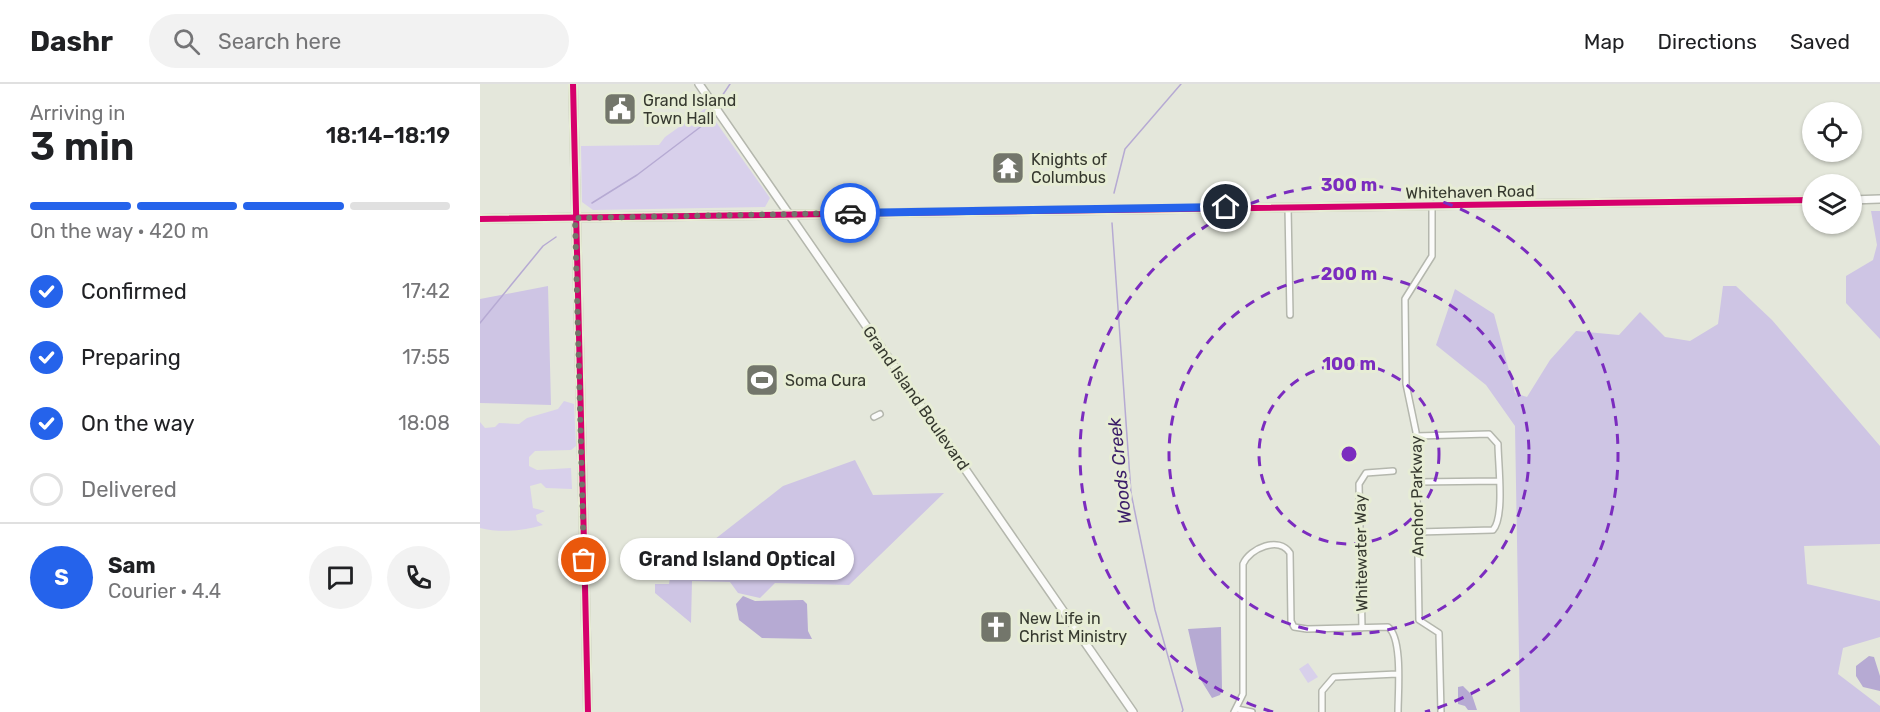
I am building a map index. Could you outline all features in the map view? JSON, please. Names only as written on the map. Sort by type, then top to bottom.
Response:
[{"type":"street","points":[[573,84],[588,712]]},
{"type":"street","name":"Grand Island Boulevard","points":[[699,84],[1133,712]]},
{"type":"street","points":[[1862,200],[1880,199]]},
{"type":"street","name":"Whitehaven Road","points":[[480,219],[1802,200]]},
{"type":"street","name":"Anchor Parkway","points":[[1432,206],[1432,256],[1405,299],[1407,384],[1416,436],[1419,620],[1439,633],[1441,712]]},
{"type":"street","points":[[1288,207],[1290,315]]},
{"type":"street","points":[[1416,436],[1489,434],[1498,444],[1499,481],[1498,522],[1493,530],[1418,532]]},
{"type":"street","name":"Whitewater Way","points":[[1362,628],[1359,484],[1366,473],[1393,471]]},
{"type":"street","points":[[1417,482],[1499,481]]},
{"type":"street","points":[[1252,712],[1235,710],[1241,701],[1244,682],[1243,564],[1250,554],[1270,546],[1284,547],[1290,553],[1291,621],[1294,627],[1307,629],[1388,627],[1392,630],[1397,642],[1398,712]]},
{"type":"street","points":[[1322,712],[1322,691],[1334,677],[1397,674]]},
{"type":"shaded area","points":[[706,108],[770,198],[765,207],[593,210],[582,202],[581,146],[659,145],[665,137]]},
{"type":"shaded area","points":[[1871,211],[1880,211],[1880,339],[1846,303],[1846,276],[1873,260],[1877,245]]},
{"type":"shaded area","points":[[548,286],[551,405],[480,403],[480,299]]},
{"type":"shaded area","points":[[1723,286],[1736,286],[1772,320],[1880,446],[1880,544],[1804,546],[1807,584],[1880,601],[1880,637],[1843,648],[1838,674],[1880,706],[1880,712],[1520,712],[1515,426],[1486,385],[1436,345],[1455,289],[1494,314],[1515,393],[1527,397],[1550,360],[1576,331],[1619,335],[1640,312],[1665,337],[1690,341],[1718,324]]},
{"type":"shaded area","points":[[564,401],[574,404],[576,446],[571,450],[535,451],[529,457],[529,466],[537,470],[571,468],[572,489],[546,488],[541,483],[530,486],[533,508],[545,511],[536,515],[537,521],[543,525],[512,531],[480,528],[480,422],[485,428],[495,427],[499,423],[519,424],[527,418],[558,409]]},
{"type":"shaded area","points":[[855,460],[873,495],[944,493],[849,585],[775,583],[760,598],[738,593],[730,582],[692,581],[691,623],[655,593],[655,584],[669,584],[674,552],[701,550],[783,486]]},
{"type":"shaded area","points":[[743,596],[755,601],[803,600],[807,604],[808,631],[812,639],[762,638],[739,620],[736,604]]},
{"type":"shaded area","points":[[1221,627],[1222,690],[1220,695],[1212,698],[1199,677],[1188,629]]},
{"type":"shaded area","points":[[1869,656],[1874,657],[1880,676],[1880,691],[1863,687],[1856,676],[1856,666]]},
{"type":"shaded area","points":[[1308,663],[1318,677],[1308,683],[1299,669]]},
{"type":"shaded area","points":[[1463,686],[1472,695],[1477,710],[1468,710],[1465,706],[1458,704],[1458,687]]},
{"type":"waterway","points":[[722,96],[730,84]]},
{"type":"waterway","name":"Woods Creek","points":[[1114,193],[1125,149],[1181,84]]},
{"type":"waterway","points":[[592,203],[637,175],[707,122]]},
{"type":"waterway","name":"Woods Creek","points":[[1112,223],[1131,493],[1155,610],[1182,712]]},
{"type":"waterway","points":[[480,323],[543,246],[556,237]]},
{"type":"cycle path","points":[[573,84],[588,712]]},
{"type":"cycle path","points":[[480,219],[1802,200]]},
{"type":"way so far","points":[[584,560],[575,218],[850,213]]},
{"type":"place","name":"Grand Island Town Hall","points":[[620,109]]},
{"type":"place","name":"Knights of Columbus","points":[[1008,168]]},
{"type":"place","name":"Soma Cura","points":[[762,380]]},
{"type":"place","name":"Grand Island Optical","points":[[584,560]]},
{"type":"place","name":"New Life in Christ Ministry","points":[[996,627]]},
{"type":"route","points":[[850,213],[1226,207]]}]
